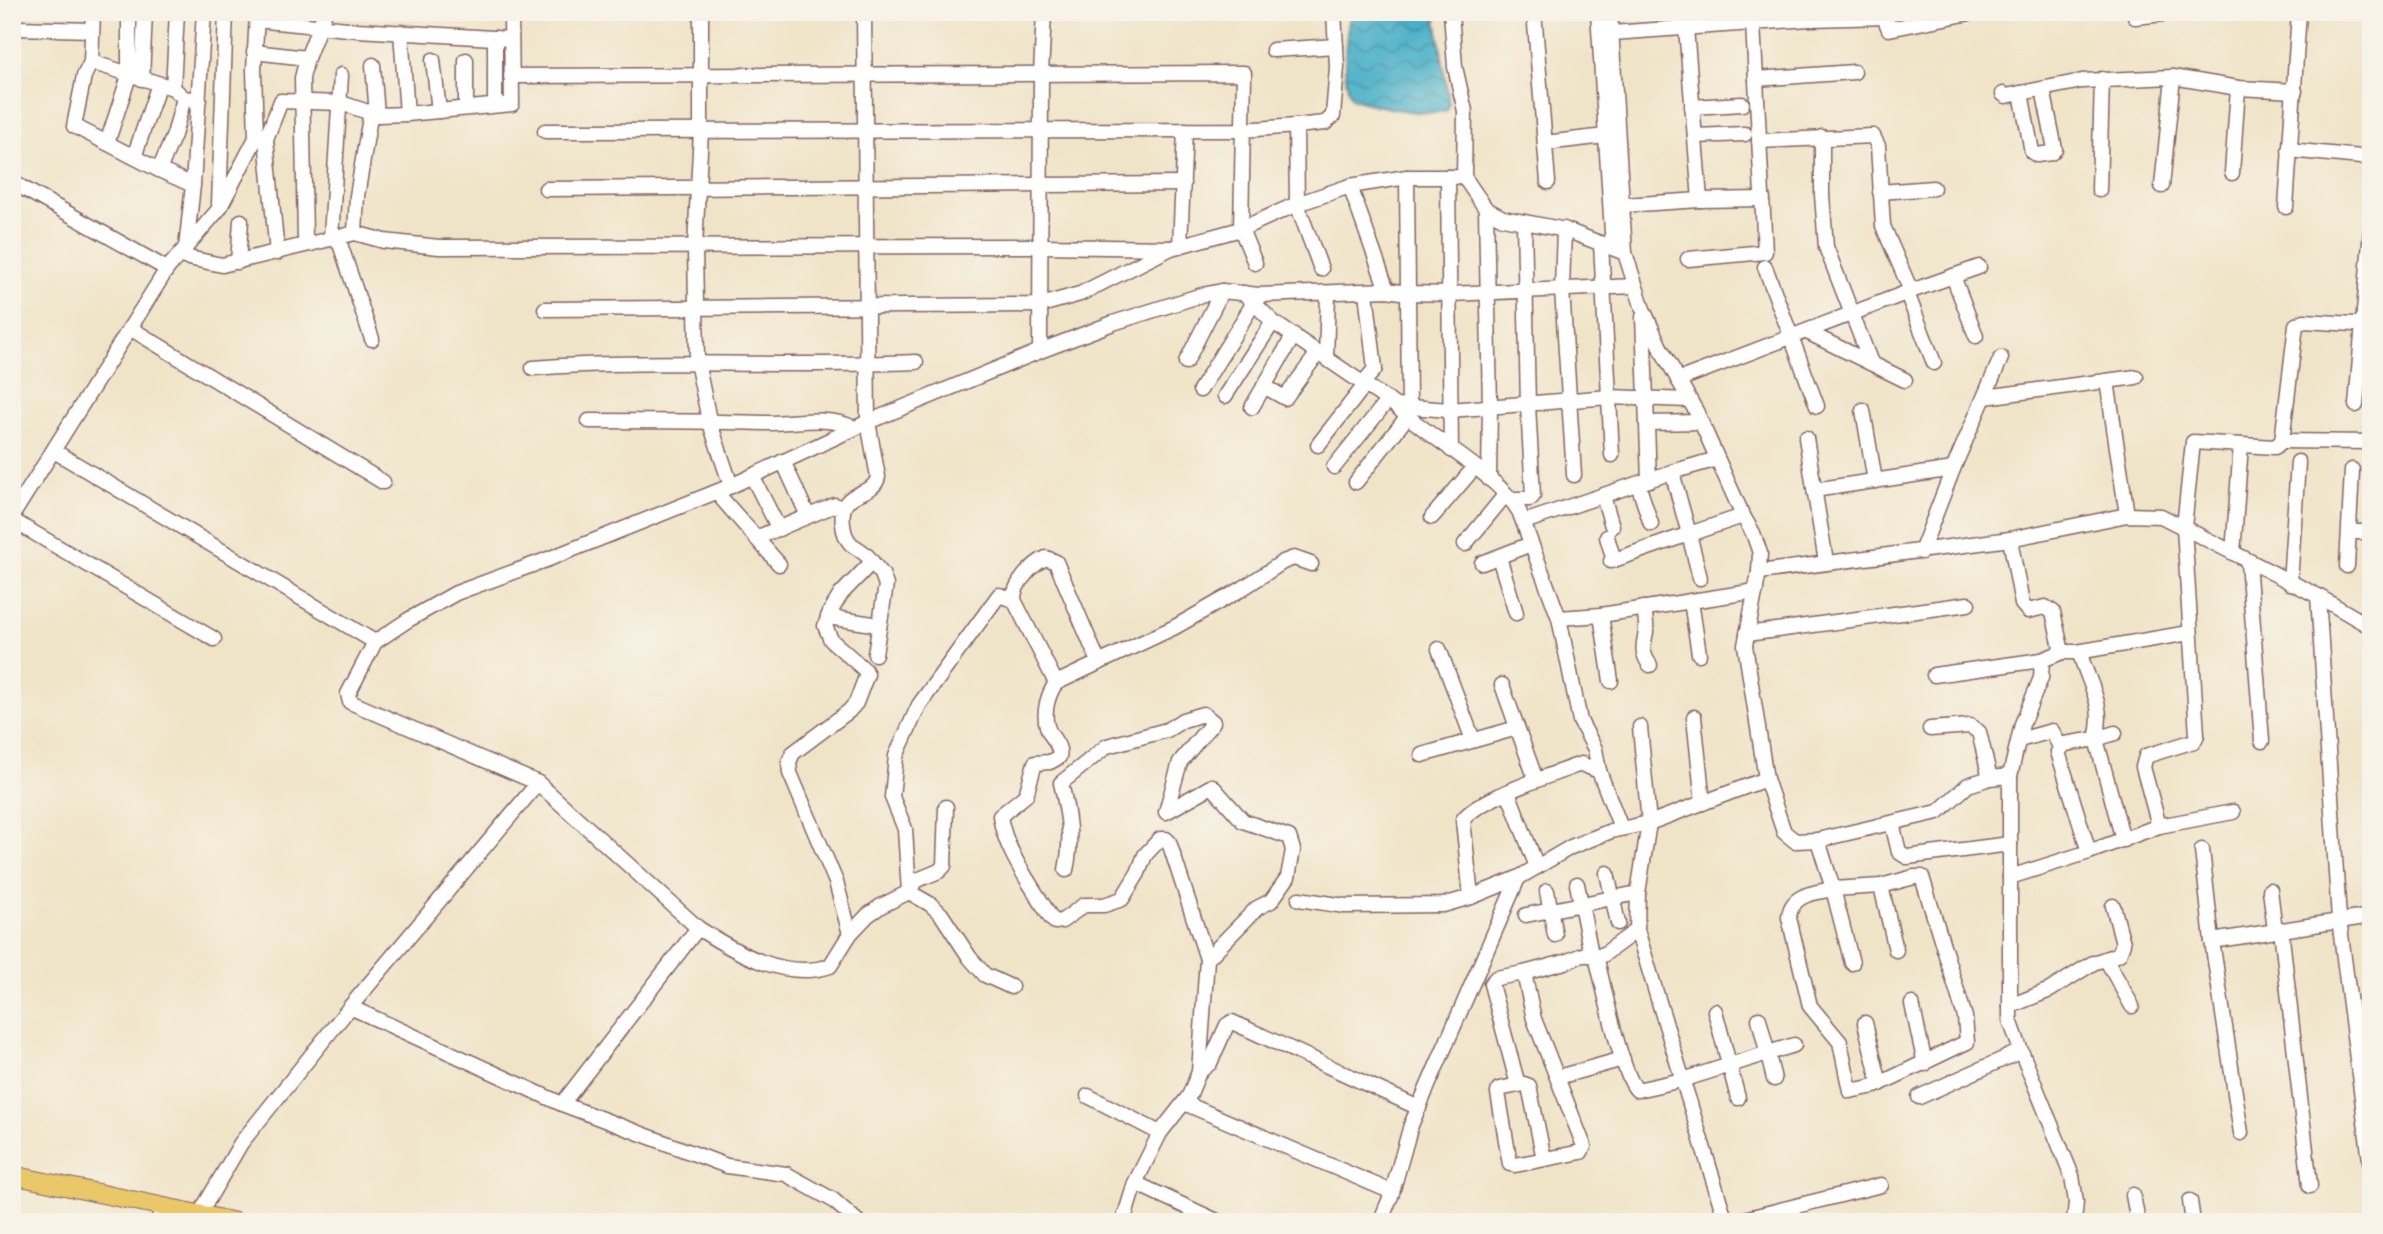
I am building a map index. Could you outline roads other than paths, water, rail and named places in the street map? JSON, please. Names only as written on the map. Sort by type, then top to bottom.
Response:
[{"type":"main road","points":[[12,1175],[171,1217]]},
{"type":"main road","points":[[12,1186],[171,1217],[236,1222]]},
{"type":"street","points":[[93,12],[91,62],[84,76],[75,126],[193,185]]},
{"type":"street","points":[[129,12],[136,78]]},
{"type":"street","points":[[107,143],[136,78],[145,12]]},
{"type":"street","points":[[159,170],[174,135],[178,92],[177,12]]},
{"type":"street","points":[[134,157],[178,92],[204,12]]},
{"type":"street","points":[[219,209],[226,12]]},
{"type":"street","points":[[214,639],[12,518],[167,269],[219,209],[281,101],[341,103],[374,113],[407,114],[512,104],[511,13],[576,12]]},
{"type":"street","points":[[701,12],[701,131],[695,247],[697,362],[709,420],[731,486]]},
{"type":"street","points":[[864,12],[868,365],[861,425],[878,477],[877,482],[848,501],[843,510],[843,521],[848,540],[870,558],[882,574],[886,585],[875,653]]},
{"type":"street","points":[[1040,351],[1041,74],[1044,12]]},
{"type":"street","points":[[545,131],[1242,130],[1325,123],[1333,116],[1337,67],[1334,12]]},
{"type":"street","points":[[1451,12],[1455,67],[1465,111],[1464,177],[1486,209],[1503,218],[1564,229],[1613,248]]},
{"type":"street","points":[[1534,12],[1548,182]]},
{"type":"street","points":[[1598,12],[1612,135],[1624,205],[1604,287],[1612,456]]},
{"type":"street","points":[[1610,12],[1613,248],[1635,286],[1643,309],[1701,422],[1743,516],[1754,533],[1760,552],[1756,591],[1745,645],[1766,779],[1780,825],[1795,841],[1818,840],[1938,812],[1968,785],[1990,778],[2010,776]]},
{"type":"street","points":[[1612,33],[1753,23],[1809,16],[1884,15],[1889,29],[1975,12]]},
{"type":"street","points":[[2134,17],[2182,12]]},
{"type":"street","points":[[2286,207],[2299,12]]},
{"type":"street","points":[[277,253],[261,138],[254,52],[256,16],[323,19],[401,32],[510,39]]},
{"type":"street","points":[[311,244],[305,238],[302,78],[323,19]]},
{"type":"street","points":[[1688,259],[1765,251],[1753,23]]},
{"type":"street","points":[[17,28],[91,30]]},
{"type":"street","points":[[1686,28],[1700,200]]},
{"type":"street","points":[[401,32],[407,114]]},
{"type":"street","points":[[495,38],[495,105]]},
{"type":"street","points":[[1273,50],[1336,46]]},
{"type":"street","points":[[254,52],[307,58]]},
{"type":"street","points":[[433,60],[439,111]]},
{"type":"street","points":[[466,60],[467,108]]},
{"type":"street","points":[[91,62],[178,92]]},
{"type":"street","points":[[355,233],[357,196],[374,113],[373,65]]},
{"type":"street","points":[[1756,79],[1854,72]]},
{"type":"street","points":[[511,76],[1244,73],[1241,229],[1255,263]]},
{"type":"street","points":[[341,75],[334,236],[372,339]]},
{"type":"street","points":[[2003,94],[2006,96],[2102,79],[2173,77],[2238,88],[2295,91]]},
{"type":"street","points":[[2162,186],[2173,77]]},
{"type":"street","points":[[2099,190],[2102,79]]},
{"type":"street","points":[[2232,173],[2238,88]]},
{"type":"street","points":[[2021,93],[2032,152],[2036,155],[2051,153],[2055,149],[2043,89]]},
{"type":"street","points":[[178,92],[193,185],[183,253]]},
{"type":"street","points":[[1692,107],[1742,104]]},
{"type":"street","points":[[1296,127],[1297,204],[1321,269]]},
{"type":"street","points":[[1175,247],[1184,184],[1185,130]]},
{"type":"street","points":[[1695,136],[1745,134]]},
{"type":"street","points":[[1545,142],[1612,135]]},
{"type":"street","points":[[1759,141],[1873,136],[1878,146],[1883,226],[1934,363]]},
{"type":"street","points":[[1822,137],[1822,195],[1826,247],[1871,363]]},
{"type":"street","points":[[2289,150],[2371,158]]},
{"type":"street","points":[[545,310],[866,309],[1041,305],[1080,294],[1175,247],[1241,229],[1297,204],[1350,186],[1407,177],[1464,177]]},
{"type":"street","points":[[1356,482],[1400,408],[1408,293],[1407,177]]},
{"type":"street","points":[[1448,177],[1451,450]]},
{"type":"street","points":[[12,182],[167,269]]},
{"type":"street","points":[[546,189],[1184,184]]},
{"type":"street","points":[[1350,186],[1387,290]]},
{"type":"street","points":[[1880,192],[1933,188]]},
{"type":"street","points":[[1624,205],[1700,200],[1763,200]]},
{"type":"street","points":[[1486,209],[1489,479]]},
{"type":"street","points":[[238,262],[241,221]]},
{"type":"street","points":[[1508,497],[1530,499],[1533,496],[1524,222]]},
{"type":"street","points":[[1564,229],[1562,289],[1574,475]]},
{"type":"street","points":[[2356,405],[2367,325],[2371,230]]},
{"type":"street","points":[[183,253],[222,265],[355,233],[384,241],[439,247],[1175,247]]},
{"type":"street","points":[[1765,267],[1817,406]]},
{"type":"street","points":[[1678,380],[1979,267]]},
{"type":"street","points":[[1953,276],[1976,336]]},
{"type":"street","points":[[1200,390],[1249,298],[1259,295],[1387,290],[1450,294],[1635,286]]},
{"type":"street","points":[[1186,362],[1222,291]]},
{"type":"street","points":[[946,807],[944,866],[939,871],[915,881],[909,892],[868,915],[850,934],[830,967],[817,971],[782,968],[759,961],[698,928],[538,783],[351,702],[348,694],[375,642],[456,593],[537,564],[731,486],[861,425],[1040,351],[1113,323],[1222,291],[1249,298],[1273,322],[1400,408],[1508,497],[1524,522],[1559,618],[1580,722],[1595,749],[1599,771],[1621,828]]},
{"type":"street","points":[[1318,445],[1375,369],[1366,292]]},
{"type":"street","points":[[1264,386],[1285,398],[1322,355],[1328,294]]},
{"type":"street","points":[[1643,309],[1647,397],[1643,482],[1651,524]]},
{"type":"street","points":[[2282,441],[2296,326],[2304,321],[2367,325]]},
{"type":"street","points":[[1225,396],[1273,322]]},
{"type":"street","points":[[130,328],[383,482]]},
{"type":"street","points":[[1807,332],[1905,380]]},
{"type":"street","points":[[1252,407],[1294,335]]},
{"type":"street","points":[[1921,552],[2001,358]]},
{"type":"street","points":[[533,368],[697,362],[868,365],[916,362]]},
{"type":"street","points":[[1985,397],[2136,377]]},
{"type":"street","points":[[2107,381],[2127,515]]},
{"type":"street","points":[[1334,467],[1400,408],[1450,410],[1609,397],[1688,400]]},
{"type":"street","points":[[1863,410],[1875,481]]},
{"type":"street","points":[[589,421],[839,421],[861,425]]},
{"type":"street","points":[[1647,423],[1701,422]]},
{"type":"street","points":[[1806,438],[1826,562]]},
{"type":"street","points":[[2159,826],[2143,767],[2144,760],[2194,741],[2197,735],[2184,527],[2193,442],[2275,447],[2282,441],[2371,442]]},
{"type":"street","points":[[2233,553],[2241,445]]},
{"type":"street","points":[[54,451],[375,642]]},
{"type":"street","points":[[1524,522],[1717,459]]},
{"type":"street","points":[[783,461],[808,516]]},
{"type":"street","points":[[2290,583],[2298,462]]},
{"type":"street","points":[[1432,517],[1474,468]]},
{"type":"street","points":[[1814,490],[1953,469]]},
{"type":"street","points":[[2347,566],[2351,532],[2352,470]]},
{"type":"street","points":[[1672,472],[1700,578]]},
{"type":"street","points":[[752,476],[779,528]]},
{"type":"street","points":[[716,492],[779,564]]},
{"type":"street","points":[[1603,496],[1613,560],[1743,516]]},
{"type":"street","points":[[1465,544],[1508,497]]},
{"type":"street","points":[[756,538],[835,505]]},
{"type":"street","points":[[1759,572],[2010,539],[2127,515],[2161,516],[2318,596],[2371,627]]},
{"type":"street","points":[[2351,532],[2371,533]]},
{"type":"street","points":[[2010,539],[2022,604],[2028,611],[2045,607],[2053,612],[2062,652]]},
{"type":"street","points":[[1482,563],[1531,544]]},
{"type":"street","points":[[1499,556],[1516,613]]},
{"type":"street","points":[[1056,683],[1014,600],[1017,585],[1046,558],[1056,562],[1099,663]]},
{"type":"street","points":[[1123,1222],[1135,1183],[1160,1133],[1184,1103],[1199,1072],[1207,959],[1166,839],[1160,839],[1145,855],[1138,873],[1122,899],[1104,905],[1084,905],[1062,921],[1055,922],[1020,867],[1000,816],[1026,795],[1035,763],[1050,762],[1059,757],[1059,748],[1046,723],[1047,701],[1056,683],[1175,627],[1283,562],[1294,558],[1311,565]]},
{"type":"street","points":[[850,934],[836,882],[790,773],[789,762],[793,753],[856,703],[867,679],[865,670],[827,633],[825,626],[841,594],[873,562]]},
{"type":"street","points":[[2248,562],[2262,741]]},
{"type":"street","points":[[1559,618],[1601,615],[1756,591]]},
{"type":"street","points":[[909,892],[905,829],[892,797],[896,756],[919,705],[960,646],[999,595],[1014,600]]},
{"type":"street","points":[[2318,596],[2339,919],[2371,1168]]},
{"type":"street","points":[[1690,601],[1699,654]]},
{"type":"street","points":[[1747,634],[1968,604]]},
{"type":"street","points":[[1644,608],[1646,626],[1642,646],[1644,657],[1650,665]]},
{"type":"street","points":[[1601,615],[1611,681]]},
{"type":"street","points":[[828,617],[879,625]]},
{"type":"street","points":[[1934,676],[2042,660],[2062,652],[2077,652],[2189,633]]},
{"type":"street","points":[[1439,649],[1473,740]]},
{"type":"street","points":[[2077,652],[2100,711],[2101,722],[2096,739],[2123,840]]},
{"type":"street","points":[[2042,660],[2041,678],[2022,724],[2010,776],[2010,1020],[2072,1176],[2076,1202],[2074,1222]]},
{"type":"street","points":[[1502,685],[1536,780]]},
{"type":"street","points":[[1066,870],[1070,850],[1069,818],[1061,783],[1107,746],[1167,730],[1184,720],[1203,714],[1213,722],[1180,762],[1166,812],[1212,786],[1243,821],[1289,837],[1293,850],[1288,877],[1271,901],[1257,908],[1207,959]]},
{"type":"street","points":[[1694,717],[1703,803]]},
{"type":"street","points":[[1930,729],[1970,726],[1975,728],[1979,732],[1990,778]]},
{"type":"street","points":[[1640,727],[1649,823],[1638,893],[1637,929],[1726,1222]]},
{"type":"street","points":[[1422,755],[1517,728]]},
{"type":"street","points":[[2019,740],[2052,731],[2060,747],[2059,757],[2088,852]]},
{"type":"street","points":[[2060,747],[2115,733]]},
{"type":"street","points":[[1471,897],[1463,820],[1469,812],[1536,780],[1581,764],[1599,771]]},
{"type":"street","points":[[1298,899],[1345,906],[1425,906],[1471,897],[1518,878],[1572,846],[1621,828],[1649,823],[1766,779]]},
{"type":"street","points":[[197,1218],[241,1143],[350,1007],[538,783]]},
{"type":"street","points":[[1508,792],[1537,867]]},
{"type":"street","points":[[2010,877],[2159,826],[2234,812]]},
{"type":"street","points":[[1892,822],[1899,852],[1907,857],[2010,844]]},
{"type":"street","points":[[1818,840],[1852,962]]},
{"type":"street","points":[[2202,850],[2212,940],[2241,1133]]},
{"type":"street","points":[[1607,873],[1618,923]]},
{"type":"street","points":[[1917,876],[1923,878],[1965,1017],[1967,1042],[1880,1084],[1850,1091],[1840,1042],[1810,1006],[1790,926],[1790,908],[1793,903],[1805,894],[1833,889],[1881,886],[1917,876]]},
{"type":"street","points":[[1380,1222],[1392,1192],[1411,1125],[1518,878]]},
{"type":"street","points":[[1577,884],[1623,1059],[1633,1087],[1637,1090],[1682,1080],[1794,1045]]},
{"type":"street","points":[[1881,886],[1896,950]]},
{"type":"street","points":[[2270,890],[2278,930],[2310,1186]]},
{"type":"street","points":[[1547,891],[1556,936]]},
{"type":"street","points":[[909,892],[941,914],[970,958],[985,975],[1011,987]]},
{"type":"street","points":[[1526,915],[1638,893]]},
{"type":"street","points":[[2010,1006],[2050,990],[2075,973],[2119,954],[2122,949],[2113,906]]},
{"type":"street","points":[[2212,940],[2371,915]]},
{"type":"street","points":[[562,1104],[698,928]]},
{"type":"street","points":[[1518,1085],[1491,984],[1496,978],[1524,973],[1581,955],[1606,954],[1637,929]]},
{"type":"street","points":[[2106,959],[2132,1006]]},
{"type":"street","points":[[1524,973],[1534,1019],[1584,1146],[1581,1152],[1515,1165],[1508,1161],[1498,1093],[1501,1088],[1524,1084],[1529,1086],[1544,1159]]},
{"type":"street","points":[[1912,1004],[1925,1064]]},
{"type":"street","points":[[350,1007],[562,1104],[727,1166],[786,1174],[833,1200],[858,1222]]},
{"type":"street","points":[[1715,1010],[1738,1098]]},
{"type":"street","points":[[1759,1018],[1774,1079]]},
{"type":"street","points":[[1199,1072],[1210,1063],[1227,1024],[1232,1023],[1419,1108]]},
{"type":"street","points":[[1865,1023],[1880,1084]]},
{"type":"street","points":[[1919,1097],[2021,1051]]},
{"type":"street","points":[[1558,1077],[1623,1059]]},
{"type":"street","points":[[1088,1096],[1160,1133]]},
{"type":"street","points":[[1184,1103],[1392,1192]]},
{"type":"street","points":[[1135,1183],[1219,1222]]},
{"type":"street","points":[[1732,1222],[1881,1185]]},
{"type":"street","points":[[2133,1195],[2138,1222]]},
{"type":"street","points":[[2190,1201],[2193,1222]]},
{"type":"water","points":[[1351,12],[1435,12],[1449,103],[1447,110],[1415,112],[1353,99],[1346,81],[1345,69]]}]
